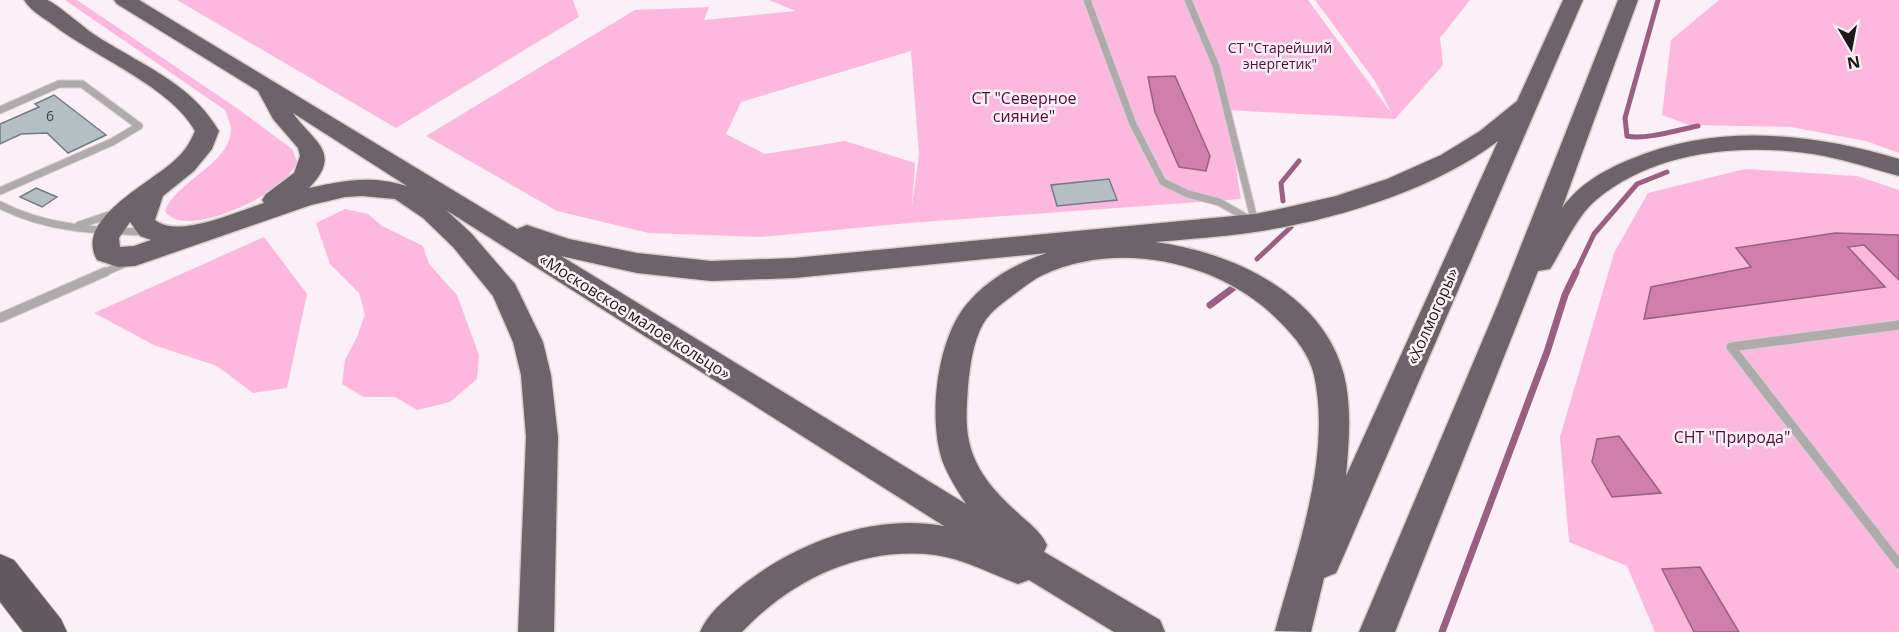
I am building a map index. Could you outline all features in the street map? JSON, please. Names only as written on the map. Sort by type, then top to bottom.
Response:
[{"type":"highway","points":[[34,0],[92,42],[176,95],[196,111],[207,131],[200,152],[182,169],[127,209],[107,252],[118,257],[135,256],[154,241],[206,231],[316,195],[362,187],[402,193],[432,212]]},
{"type":"highway","name":"«Московское малое кольцо»","points":[[124,0],[473,214],[1083,595],[1147,632]]},
{"type":"highway","name":"«Холмогоры»","points":[[1293,631],[1573,0]]},
{"type":"highway","points":[[1377,632],[1512,304],[1628,0]]},
{"type":"highway","points":[[206,231],[281,197],[298,185],[310,168],[313,158],[311,148],[304,138],[291,128],[267,87]]},
{"type":"highway","points":[[473,214],[565,248],[637,263],[711,271],[794,268],[1255,223],[1312,213],[1427,172],[1476,145],[1525,106]]},
{"type":"highway","points":[[1512,304],[1585,195],[1618,175],[1657,157],[1693,148],[1740,143],[1788,144],[1839,152],[1899,168]]},
{"type":"highway","points":[[397,168],[432,212],[462,240],[505,291],[528,342],[536,375],[542,437],[536,632]]},
{"type":"highway","points":[[151,192],[142,220],[154,241]]},
{"type":"highway","points":[[1083,595],[990,511],[967,481],[953,445],[950,410],[956,363],[969,322],[991,296],[1033,268],[1072,256],[1122,249],[1172,253],[1217,265],[1257,285],[1289,310],[1314,341],[1330,380],[1334,414],[1332,458],[1325,501],[1293,631]]},
{"type":"highway","points":[[718,632],[730,617],[776,581],[821,556],[867,541],[916,538],[939,540],[1083,595]]},
{"type":"highway","points":[[0,572],[47,632]]},
{"type":"lane","points":[[1087,0],[1133,124],[1163,182],[1188,194],[1220,202],[1255,223]]},
{"type":"lane","points":[[1188,0],[1216,66],[1255,223]]},
{"type":"lane","points":[[0,110],[59,84],[82,84],[140,126],[112,142],[0,191]]},
{"type":"lane","points":[[0,205],[22,217],[72,227],[94,222],[127,209]]},
{"type":"lane","points":[[0,318],[107,252],[72,227]]},
{"type":"lane","points":[[1899,325],[1731,347],[1899,564]]},
{"type":"green space","points":[[65,0],[77,0],[241,111],[292,149],[297,162],[289,174],[270,191],[240,207],[204,219],[188,221],[174,219],[165,211],[171,200],[223,152],[229,140],[231,128],[225,110]]},
{"type":"green space","points":[[177,0],[573,0],[579,17],[396,128]]},
{"type":"green space","points":[[769,0],[1308,0],[1392,114],[1375,81],[1315,0],[1470,0],[1440,38],[1443,65],[1395,119],[1227,110],[1241,199],[909,223],[761,237],[649,233],[557,211],[426,136],[635,10],[709,7],[704,20],[796,11]],"holes":[[[911,51],[919,155],[912,206],[915,163],[845,141],[765,154],[726,134],[741,102]]]},
{"type":"green space","points":[[1719,0],[1899,0],[1899,153],[1866,141],[1791,127],[1689,125],[1662,115],[1671,40]]},
{"type":"green space","name":"СНТ \"Природа\"","points":[[1745,169],[1857,176],[1899,190],[1899,632],[1655,632],[1627,566],[1569,542],[1560,437],[1614,253],[1648,193]]},
{"type":"green space","points":[[345,209],[368,214],[382,226],[423,246],[429,264],[457,295],[479,355],[477,379],[450,402],[417,410],[395,397],[363,397],[342,384],[345,360],[357,337],[365,314],[359,293],[330,264],[316,223]]},
{"type":"green space","points":[[264,237],[307,294],[287,388],[253,393],[217,366],[154,345],[94,313]]},
{"type":"shaded area","points":[[1175,76],[1210,156],[1206,171],[1179,167],[1155,112],[1148,77]]},
{"type":"shaded area","points":[[1835,233],[1899,235],[1899,280],[1864,245],[1848,247],[1885,287],[1644,319],[1651,287],[1751,267],[1736,248]]},
{"type":"shaded area","points":[[1619,436],[1661,493],[1612,497],[1592,462],[1597,439]]},
{"type":"shaded area","points":[[1700,567],[1739,632],[1694,632],[1662,569]]},
{"type":"building","points":[[54,95],[106,135],[68,153],[47,133],[21,134],[0,144],[0,124],[39,107],[35,104]]},
{"type":"building","points":[[1109,179],[1117,200],[1057,206],[1051,185]]},
{"type":"building","points":[[36,188],[57,197],[42,207],[20,197]]},
{"type":"waterway","points":[[1658,0],[1625,118],[1627,136],[1652,136],[1698,126]]},
{"type":"waterway","points":[[1283,201],[1281,183],[1299,161]]},
{"type":"waterway","points":[[1575,274],[1594,234],[1637,184],[1667,172]]},
{"type":"waterway","points":[[1257,259],[1291,227]]},
{"type":"waterway","points":[[1442,632],[1547,352],[1565,295],[1576,272]]},
{"type":"waterway","points":[[1210,305],[1233,288]]},
{"type":"park label","name":"СТ \"Старейший энергетик\"","points":[[1280,56]]},
{"type":"park label","name":"СТ \"Северное сияние\"","points":[[1024,107]]}]
